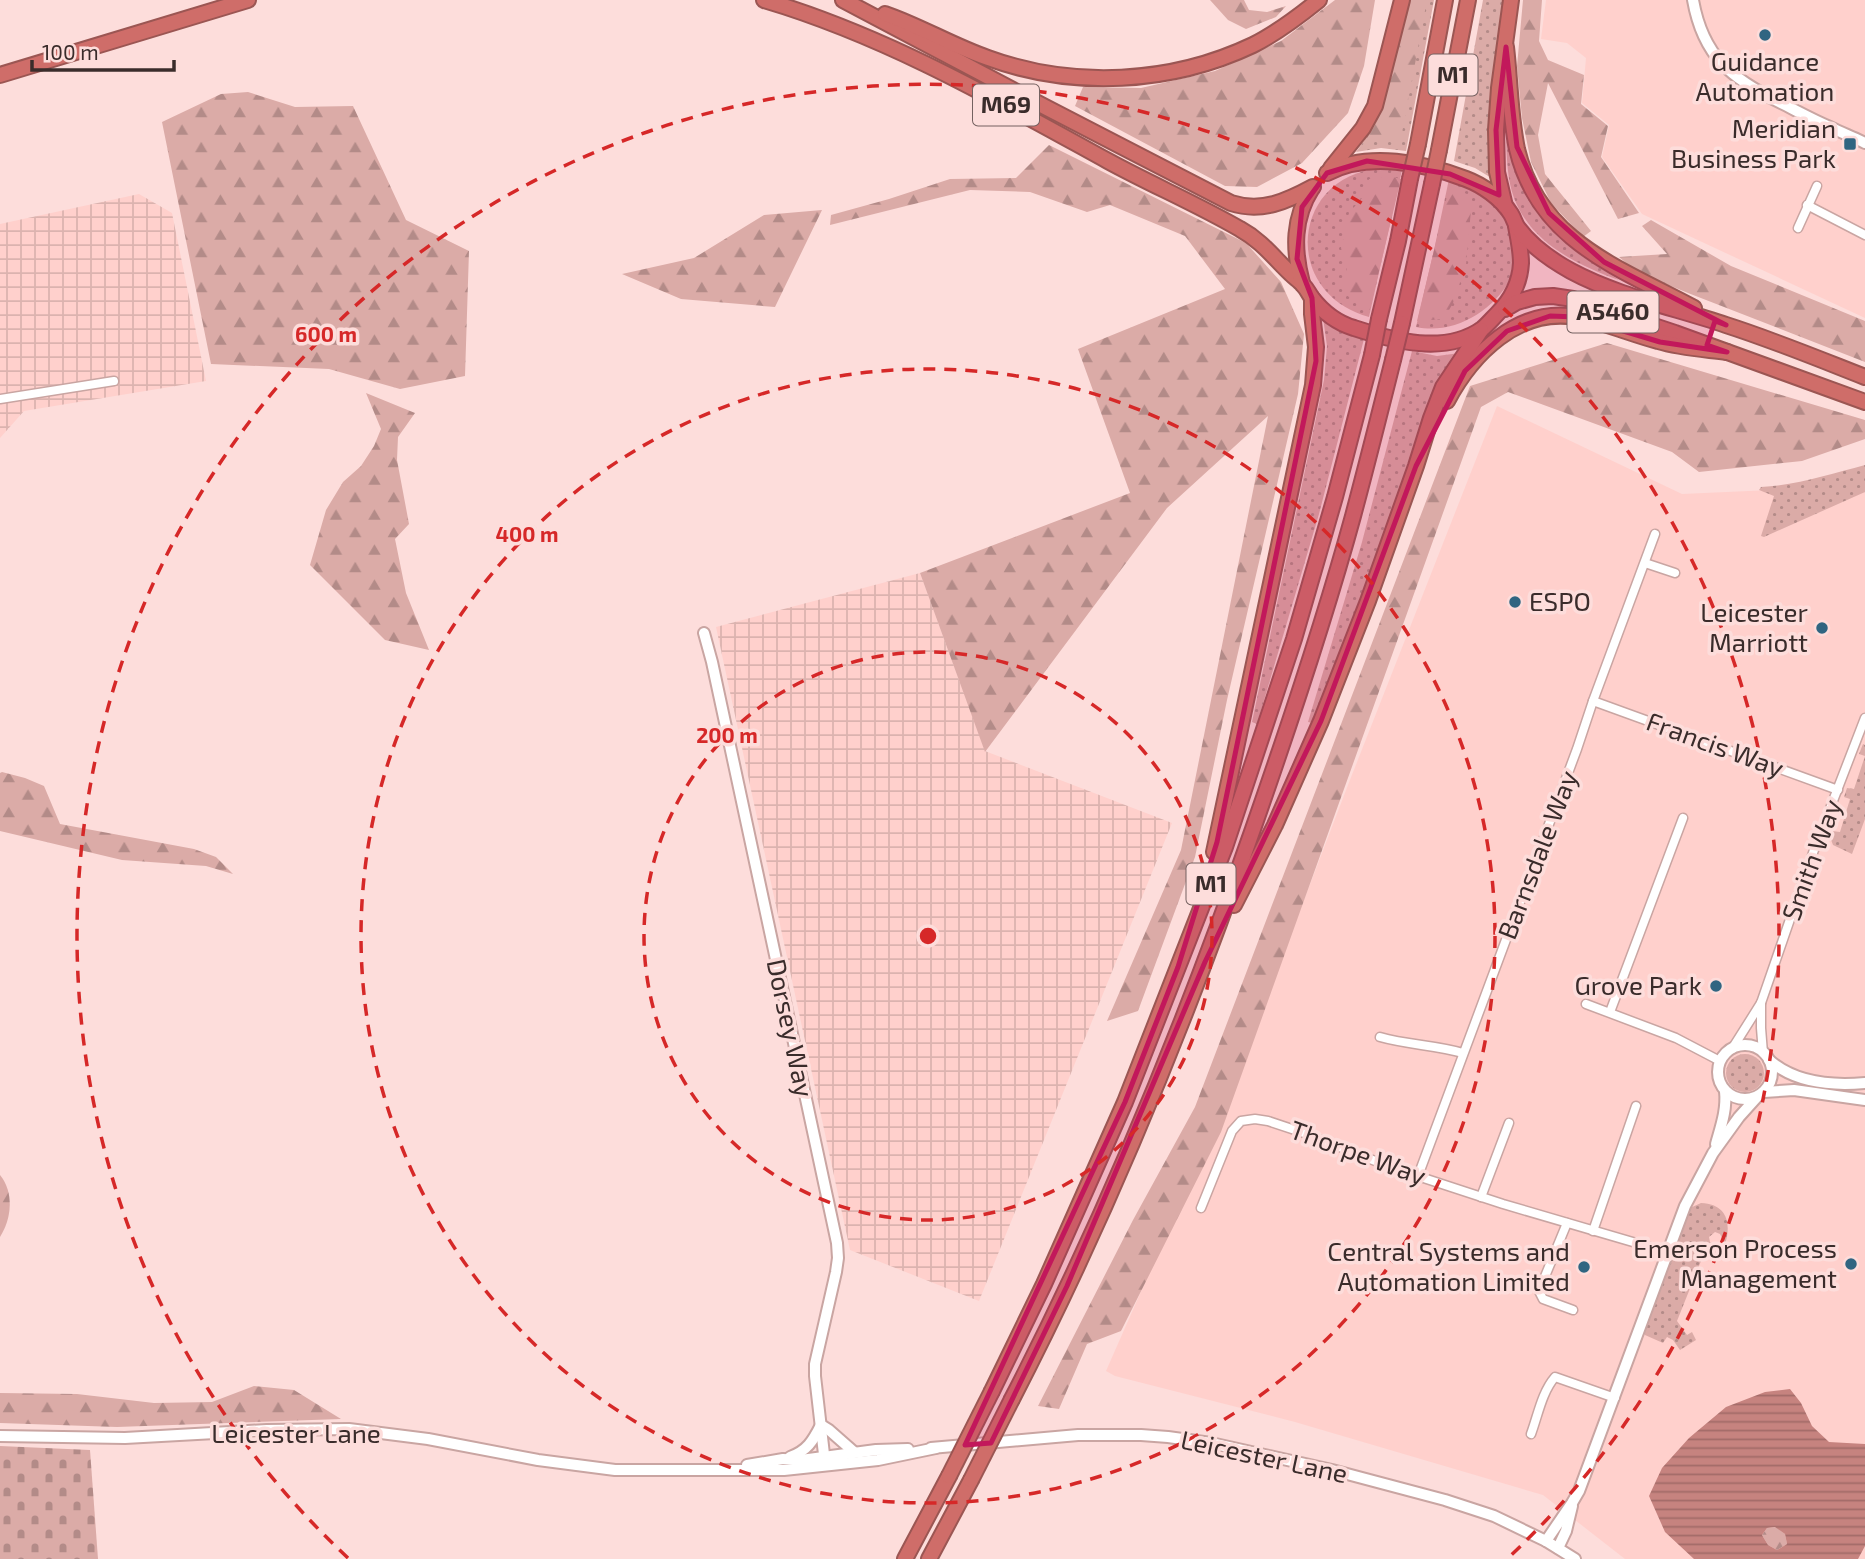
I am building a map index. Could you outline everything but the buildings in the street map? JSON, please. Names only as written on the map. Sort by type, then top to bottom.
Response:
[{"type":"highway","points":[[0,75],[248,0]]},
{"type":"highway","name":"M69","points":[[764,0],[859,33],[1001,102],[1241,229],[1263,245],[1303,284]]},
{"type":"highway","name":"M69","points":[[844,0],[901,20],[989,59],[1043,73],[1089,78],[1145,75],[1216,60],[1269,36],[1319,0]]},
{"type":"highway","name":"M69","points":[[844,0],[1231,203],[1256,208],[1285,201],[1313,187]]},
{"type":"highway","points":[[1402,0],[1375,106],[1363,128],[1313,187],[1302,206],[1296,234],[1298,267],[1303,284],[1312,298],[1326,313],[1350,327],[1413,342],[1439,344],[1451,343],[1481,329],[1509,301],[1518,281],[1521,261],[1516,226],[1506,207],[1497,172],[1499,88],[1511,0]]},
{"type":"highway","name":"M1","points":[[905,1559],[992,1391],[1094,1175],[1225,847],[1277,692],[1335,497],[1372,355],[1418,144],[1445,0]]},
{"type":"highway","name":"M1","points":[[929,1559],[1013,1399],[1114,1184],[1205,962],[1251,835],[1305,676],[1352,518],[1402,323],[1468,0]]},
{"type":"highway","points":[[1506,47],[1510,103],[1517,147],[1528,178],[1549,213],[1577,242],[1604,262],[1726,325]]},
{"type":"highway","points":[[1327,173],[1345,165],[1391,161],[1471,181],[1490,192],[1506,207]]},
{"type":"highway","name":"A5460","points":[[1516,226],[1542,253],[1584,278],[1726,325],[1865,377]]},
{"type":"highway","name":"A5460","points":[[1498,314],[1526,299],[1544,296],[1562,298],[1615,313],[1865,402]]},
{"type":"highway","points":[[1178,967],[1217,842],[1313,385],[1316,347],[1312,298]]},
{"type":"highway","points":[[1416,466],[1445,405],[1465,371],[1494,341],[1524,323],[1550,316],[1577,317],[1661,342],[1727,352]]},
{"type":"highway","points":[[1205,962],[1275,825],[1321,721],[1443,387],[1481,329]]},
{"type":"street","points":[[1693,0],[1699,26],[1711,50],[1728,71],[1748,87],[1865,142]]},
{"type":"street","points":[[1798,228],[1817,186]]},
{"type":"street","points":[[1807,205],[1865,235]]},
{"type":"street","points":[[0,399],[114,382]]},
{"type":"street","name":"Barnsdale Way","points":[[1418,1176],[1655,534]]},
{"type":"street","points":[[1645,563],[1675,573]]},
{"type":"street","name":"Dorsey Way","points":[[704,633],[837,1243],[837,1265],[816,1364],[816,1387],[825,1462]]},
{"type":"street","name":"Francis Way","points":[[1593,701],[1838,790]]},
{"type":"street","name":"Smith Way","points":[[1732,1049],[1761,1003],[1809,863],[1865,718]]},
{"type":"street","points":[[1610,1012],[1683,818]]},
{"type":"street","name":"Smith Way","points":[[1761,1003],[1760,1028],[1766,1056]]},
{"type":"street","points":[[1586,1004],[1676,1038],[1720,1061]]},
{"type":"street","points":[[1380,1037],[1463,1054]]},
{"type":"street","points":[[1865,1083],[1832,1083],[1798,1078],[1779,1069],[1755,1047],[1746,1045],[1725,1054],[1718,1070],[1718,1079],[1725,1091],[1740,1099],[1794,1090],[1865,1100]]},
{"type":"street","points":[[1558,1548],[1685,1206],[1713,1153],[1769,1085],[1772,1068],[1766,1056]]},
{"type":"street","points":[[1713,1153],[1723,1119],[1725,1091]]},
{"type":"street","points":[[1593,1231],[1636,1106]]},
{"type":"street","name":"Thorpe Way","points":[[1201,1208],[1232,1131],[1241,1121],[1268,1121],[1393,1168],[1481,1197],[1667,1252]]},
{"type":"street","points":[[1481,1197],[1509,1123]]},
{"type":"street","points":[[1567,1223],[1539,1291],[1543,1299],[1573,1311]]},
{"type":"street","points":[[1531,1434],[1550,1382],[1555,1377],[1615,1398]]},
{"type":"street","points":[[783,1459],[804,1451],[821,1425],[854,1452]]},
{"type":"street","name":"Leicester Lane","points":[[0,1436],[125,1438],[267,1430],[349,1429],[428,1439],[538,1461],[615,1470],[785,1471],[854,1452],[936,1448],[1078,1435],[1141,1435],[1195,1440],[1295,1461],[1445,1500],[1494,1516],[1576,1559]]},
{"type":"street","name":"Leicester Lane","points":[[715,1469],[783,1459],[825,1462],[878,1460],[936,1448]]},
{"type":"street","points":[[1546,1541],[1573,1503]]},
{"type":"highlighted area","points":[[1506,47],[1517,147],[1549,213],[1604,262],[1726,325],[1715,321],[1707,345],[1727,352],[1660,342],[1577,317],[1550,316],[1507,331],[1465,371],[1416,466],[1321,721],[1205,962],[1067,1286],[991,1443],[965,1445],[1125,1102],[1178,967],[1217,842],[1316,361],[1312,298],[1297,259],[1302,207],[1327,173],[1367,161],[1450,174],[1499,195],[1496,130]]},
{"type":"shaded area","points":[[1546,0],[1865,0],[1865,318],[1642,214],[1602,157],[1609,125],[1582,103],[1586,58],[1567,43],[1541,39]]},
{"type":"shaded area","points":[[139,194],[172,213],[206,381],[24,411],[0,438],[0,224]]},
{"type":"shaded area","points":[[1497,406],[1682,494],[1771,490],[1865,478],[1865,1559],[1625,1559],[1543,1495],[1295,1422],[1115,1376],[1106,1371],[1242,1062]]},
{"type":"shaded area","points":[[920,573],[985,751],[1172,823],[979,1301],[850,1250],[716,627]]},
{"type":"shaded area","points":[[1790,1389],[1801,1403],[1812,1426],[1829,1442],[1865,1444],[1865,1546],[1858,1559],[1694,1559],[1665,1532],[1649,1496],[1662,1468],[1689,1438],[1726,1407],[1765,1392]],"holes":[[[1775,1527],[1785,1534],[1787,1544],[1777,1550],[1768,1545],[1762,1535],[1767,1528]]]},
{"type":"green space","points":[[1210,0],[1244,0],[1249,10],[1267,12],[1286,6],[1276,17],[1246,29],[1228,20]]},
{"type":"green space","points":[[1335,0],[1375,0],[1364,66],[1348,113],[1302,163],[1257,187],[1225,186],[1075,106],[1083,87],[1141,88],[1215,71],[1281,41]]},
{"type":"green space","points":[[1407,0],[1434,0],[1406,151],[1381,148],[1356,152],[1378,116]]},
{"type":"green space","points":[[1408,0],[1427,0],[1401,138],[1367,139],[1382,105]]},
{"type":"green space","points":[[1483,0],[1505,0],[1493,179],[1475,168],[1454,161]]},
{"type":"green space","points":[[1523,0],[1542,0],[1539,41],[1548,60],[1584,75],[1581,104],[1608,126],[1601,157],[1639,213],[1618,219],[1548,83],[1538,135],[1545,174],[1591,231],[1583,237],[1551,203],[1531,162],[1522,118],[1517,66]]},
{"type":"green space","points":[[248,92],[295,107],[353,106],[406,220],[469,251],[465,376],[400,389],[329,369],[211,364],[162,122],[221,94]]},
{"type":"green space","points":[[1506,139],[1518,177],[1531,201],[1552,229],[1580,255],[1619,280],[1572,259],[1544,240],[1532,228],[1514,198]]},
{"type":"green space","points":[[1049,145],[1246,243],[1281,282],[1304,334],[1298,394],[1227,700],[1195,857],[1138,1011],[1107,1021],[1181,850],[1268,416],[1167,508],[985,752],[920,573],[1130,493],[1078,349],[1225,289],[1185,236],[1110,205],[1087,212],[1030,192],[970,190],[830,225],[831,215],[950,179],[1016,178]]},
{"type":"green space","points":[[1381,168],[1402,170],[1369,317],[1341,304],[1321,285],[1310,261],[1308,236],[1314,212],[1328,191],[1351,176]]},
{"type":"green space","points":[[1389,176],[1401,179],[1369,313],[1343,292],[1347,266],[1341,248],[1349,213],[1362,198],[1369,179]]},
{"type":"green space","points":[[1449,179],[1473,188],[1500,212],[1511,235],[1513,272],[1493,302],[1470,318],[1444,328],[1416,327],[1434,250]]},
{"type":"green space","points":[[1449,188],[1467,194],[1471,210],[1466,265],[1453,303],[1444,319],[1417,321]]},
{"type":"green space","points":[[822,210],[775,307],[681,299],[622,274],[694,258],[764,215]]},
{"type":"green space","points":[[1651,220],[1731,266],[1865,321],[1865,362],[1637,272],[1619,257],[1667,254],[1642,226]]},
{"type":"green space","points":[[1323,318],[1343,332],[1364,339],[1319,514],[1257,724],[1252,722],[1324,380],[1327,346]]},
{"type":"green space","points":[[1607,343],[1865,420],[1865,439],[1802,461],[1699,472],[1672,452],[1508,392],[1481,407],[1221,1132],[1121,1331],[1087,1344],[1059,1409],[1038,1406],[1133,1220],[1195,1107],[1470,386]]},
{"type":"green space","points":[[1412,351],[1437,356],[1460,353],[1440,386],[1313,723],[1308,722],[1362,542]]},
{"type":"green space","points":[[366,393],[415,413],[398,437],[397,460],[409,524],[395,539],[406,593],[429,650],[385,640],[310,565],[326,510],[343,482],[361,466],[381,429]]},
{"type":"green space","points":[[1865,465],[1865,492],[1761,536],[1774,496],[1759,490],[1761,487],[1801,482]]},
{"type":"green space","points":[[1863,744],[1865,745],[1865,756],[1859,754]]},
{"type":"green space","points":[[1865,756],[1865,819],[1852,854],[1833,845],[1830,837],[1832,831],[1840,832],[1850,799],[1844,797],[1847,788],[1854,789]]},
{"type":"green space","points":[[2,772],[44,786],[60,824],[194,849],[216,857],[233,874],[206,866],[122,860],[0,831]]},
{"type":"green space","points":[[1745,1054],[1758,1060],[1764,1073],[1758,1086],[1745,1092],[1732,1086],[1726,1073],[1732,1060]]},
{"type":"green space","points":[[0,1175],[8,1189],[10,1205],[7,1222],[0,1237]]},
{"type":"green space","points":[[1701,1203],[1711,1204],[1723,1213],[1728,1226],[1726,1242],[1723,1250],[1720,1234],[1715,1232],[1709,1237],[1721,1255],[1717,1259],[1713,1252],[1701,1261],[1677,1321],[1687,1335],[1692,1332],[1696,1340],[1680,1350],[1673,1340],[1667,1337],[1663,1343],[1645,1335],[1642,1329],[1690,1208]]},
{"type":"green space","points":[[254,1386],[294,1390],[341,1419],[117,1427],[0,1423],[0,1393],[77,1394],[154,1403],[212,1402]]},
{"type":"green space","points":[[0,1446],[90,1450],[98,1559],[0,1559]]},
{"type":"green space","points":[[1776,1527],[1785,1534],[1787,1544],[1777,1550],[1768,1545],[1762,1535],[1767,1528]]},
{"type":"place","name":"Guidance Automation","points":[[1765,35]]},
{"type":"place","name":"Meridian Business Park","points":[[1850,144]]},
{"type":"place","name":"ESPO","points":[[1515,602]]},
{"type":"place","name":"Leicester Marriott","points":[[1822,628]]},
{"type":"place","name":"Grove Park","points":[[1716,986]]},
{"type":"place","name":"Emerson Process Management","points":[[1851,1264]]},
{"type":"place","name":"Central Systems and Automation Limited","points":[[1584,1267]]}]
